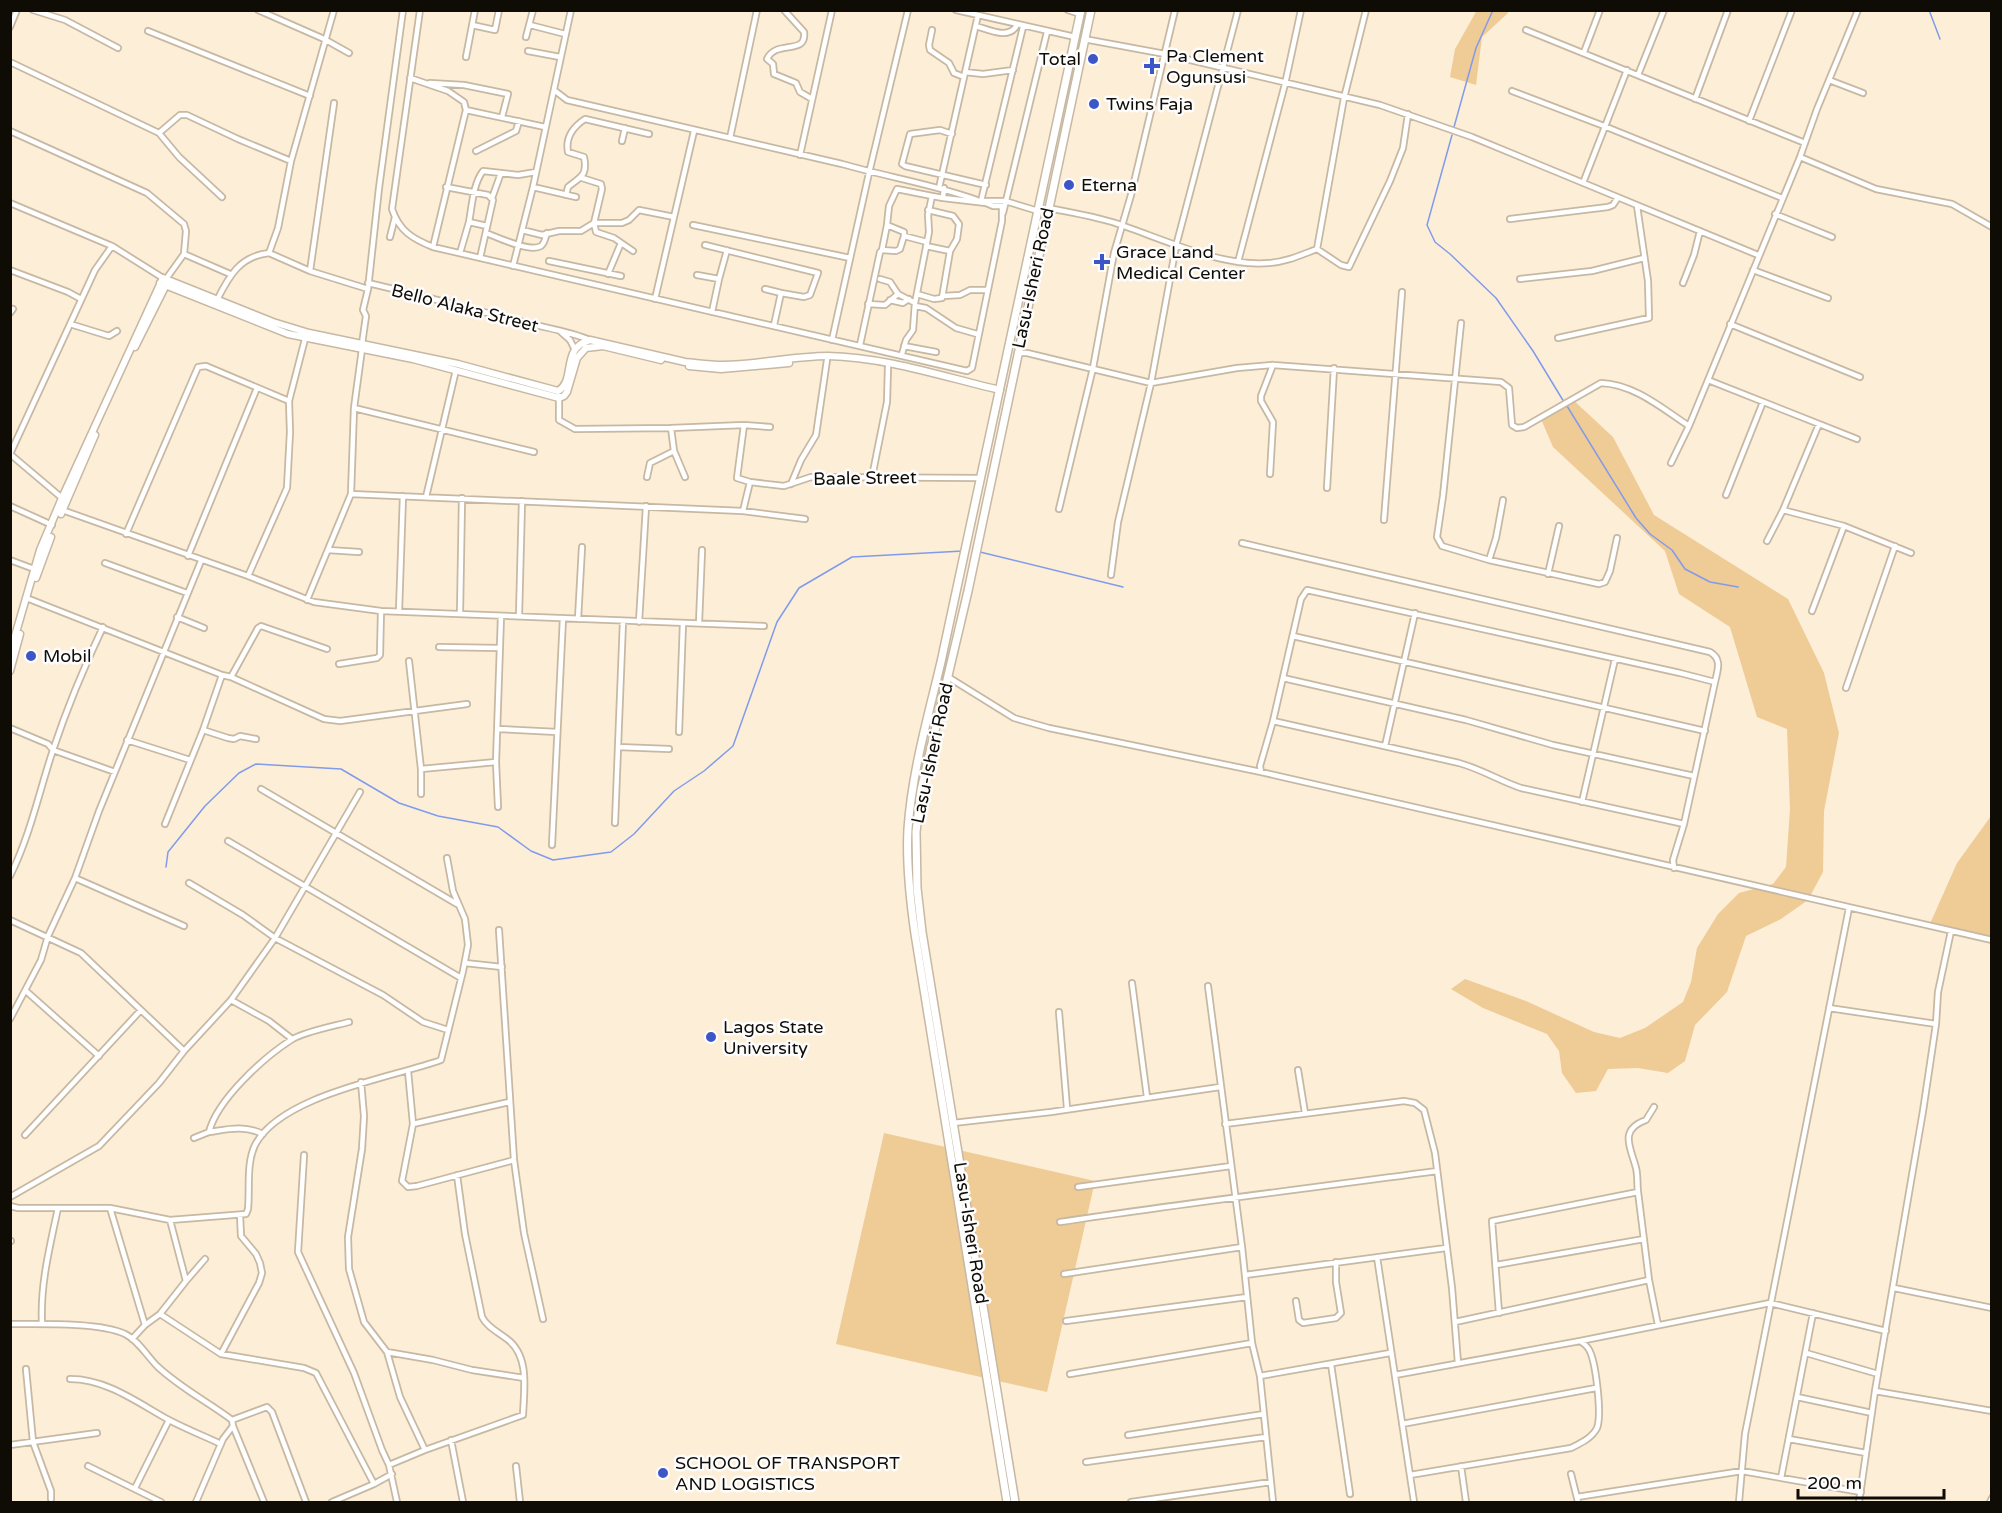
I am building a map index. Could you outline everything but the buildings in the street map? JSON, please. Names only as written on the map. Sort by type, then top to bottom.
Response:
[{"type":"main road","name":"Lasu-Isheri Road","points":[[1015,1503],[921,923],[917,888],[916,832],[921,790],[975,553],[1090,10]]},
{"type":"main road","name":"Lasu-Isheri Road","points":[[1007,1503],[915,934],[908,872],[908,831],[912,789],[1081,12]]},
{"type":"main road","points":[[1061,103],[1070,105]]},
{"type":"main road","points":[[992,1409],[1001,1408]]},
{"type":"street","points":[[10,27],[17,10]]},
{"type":"street","points":[[33,10],[65,20],[118,48]]},
{"type":"street","points":[[258,10],[324,39],[349,53]]},
{"type":"street","points":[[217,300],[230,274],[239,265],[258,254],[270,253],[278,228],[291,161],[334,10]]},
{"type":"street","points":[[306,600],[351,494],[354,408],[366,316],[363,310],[403,10]]},
{"type":"street","points":[[390,237],[394,217],[393,198],[420,10]]},
{"type":"street","points":[[466,57],[475,10]]},
{"type":"street","points":[[472,25],[495,30],[499,10]]},
{"type":"street","points":[[526,37],[533,10]]},
{"type":"street","points":[[513,266],[533,187],[571,10]]},
{"type":"street","points":[[730,138],[757,10]]},
{"type":"street","points":[[784,10],[802,29],[804,40],[794,47],[782,47],[770,54],[768,59],[773,64],[774,74],[796,83],[798,90],[812,99]]},
{"type":"street","points":[[800,154],[832,10]]},
{"type":"street","points":[[832,340],[908,10]]},
{"type":"street","points":[[956,10],[1075,37]]},
{"type":"street","points":[[1068,10],[1081,12]]},
{"type":"street","points":[[1059,509],[1093,368],[1114,253],[1131,195],[1175,10]]},
{"type":"street","points":[[1111,575],[1118,522],[1151,383],[1176,246],[1238,10]]},
{"type":"street","points":[[1238,262],[1285,84],[1301,10]]},
{"type":"street","points":[[1317,249],[1344,98],[1366,10]]},
{"type":"street","points":[[1584,52],[1600,10]]},
{"type":"street","points":[[1638,75],[1664,10]]},
{"type":"street","points":[[1695,99],[1728,10]]},
{"type":"street","points":[[1749,121],[1792,10]]},
{"type":"street","points":[[1671,463],[1708,380],[1858,10]]},
{"type":"street","points":[[943,198],[942,174],[978,15]]},
{"type":"street","points":[[530,25],[565,34]]},
{"type":"street","points":[[976,26],[1007,33],[1020,26]]},
{"type":"street","points":[[981,201],[1013,70],[1020,26]]},
{"type":"street","points":[[932,30],[930,50],[949,63],[954,73],[983,74],[1013,70]]},
{"type":"street","points":[[1526,30],[1805,143]]},
{"type":"street","points":[[148,31],[310,96]]},
{"type":"street","points":[[394,217],[413,239],[433,247],[970,370],[1005,201],[1047,32]]},
{"type":"street","points":[[1084,39],[1165,54],[1380,105],[1473,137],[1617,199],[1758,255]]},
{"type":"street","points":[[528,51],[560,57]]},
{"type":"street","points":[[10,63],[159,133],[179,157],[222,197]]},
{"type":"street","points":[[1583,183],[1627,70]]},
{"type":"street","points":[[410,78],[456,95],[464,102],[466,110],[433,247]]},
{"type":"street","points":[[1829,80],[1863,93]]},
{"type":"street","points":[[424,83],[464,85],[508,94],[502,117]]},
{"type":"street","points":[[554,90],[567,100]]},
{"type":"street","points":[[1512,91],[1782,198]]},
{"type":"street","points":[[552,102],[567,100],[842,164],[869,173],[941,188],[981,201],[1005,201],[1038,212]]},
{"type":"street","points":[[310,271],[334,103]]},
{"type":"street","points":[[602,122],[605,109]]},
{"type":"street","points":[[466,110],[545,127]]},
{"type":"street","points":[[1317,249],[1341,265],[1349,267],[1403,148],[1408,114]]},
{"type":"street","points":[[159,133],[180,115],[187,115],[291,161]]},
{"type":"street","points":[[566,195],[568,187],[582,178],[585,161],[584,158],[568,152],[568,140],[574,127],[585,119],[649,134]]},
{"type":"street","points":[[476,151],[516,131],[519,121]]},
{"type":"street","points":[[622,141],[625,128]]},
{"type":"street","points":[[952,134],[939,130],[910,134],[902,164],[986,185]]},
{"type":"street","points":[[10,131],[147,193],[183,224],[186,231],[184,254],[165,281],[62,498],[34,569],[10,653]]},
{"type":"street","points":[[655,299],[694,131]]},
{"type":"street","points":[[1800,157],[1876,189],[1952,204],[1992,227]]},
{"type":"street","points":[[460,253],[483,171],[518,175],[536,172]]},
{"type":"street","points":[[480,258],[493,203],[492,198],[501,173]]},
{"type":"street","points":[[582,178],[601,184],[602,189],[594,223],[598,234],[614,238],[633,251]]},
{"type":"street","points":[[446,187],[488,195],[492,198]]},
{"type":"street","points":[[533,187],[576,197]]},
{"type":"street","points":[[860,345],[882,250],[889,206],[897,189],[1002,206],[1002,220]]},
{"type":"street","points":[[902,354],[913,330],[915,304],[926,244],[928,210],[932,196]]},
{"type":"street","points":[[1509,219],[1608,207],[1613,205],[1617,199]]},
{"type":"street","points":[[10,203],[112,246],[165,281],[272,328],[304,339],[458,364],[558,391],[566,383],[574,350],[579,344],[590,340],[685,362],[711,364],[820,356],[856,358],[999,392]]},
{"type":"street","points":[[1558,338],[1649,318],[1648,281],[1637,206]]},
{"type":"street","points":[[1048,208],[1121,225],[1176,246],[1238,262],[1269,263],[1294,258],[1317,249]]},
{"type":"street","points":[[522,230],[542,235],[581,231],[588,224],[622,223],[629,220],[639,210],[674,217]]},
{"type":"street","points":[[928,210],[953,216],[959,224],[957,239],[950,251],[943,296]]},
{"type":"street","points":[[1775,214],[1832,237]]},
{"type":"street","points":[[469,222],[488,226]]},
{"type":"street","points":[[693,225],[850,258]]},
{"type":"street","points":[[882,250],[900,249],[904,236],[904,232],[887,225]]},
{"type":"street","points":[[1683,283],[1700,231]]},
{"type":"street","points":[[486,233],[518,246],[537,248],[543,244],[547,233]]},
{"type":"street","points":[[904,236],[950,251]]},
{"type":"street","points":[[608,274],[621,243]]},
{"type":"street","points":[[705,245],[818,273],[810,295],[804,297],[765,289]]},
{"type":"street","points":[[62,498],[10,454],[95,270],[112,246]]},
{"type":"street","points":[[712,312],[727,250]]},
{"type":"street","name":"Bello Alaka Street","points":[[270,253],[310,271],[368,286],[443,300],[590,340]]},
{"type":"street","points":[[184,254],[230,274]]},
{"type":"street","points":[[1520,279],[1592,271],[1644,258]]},
{"type":"street","points":[[549,261],[621,276]]},
{"type":"street","points":[[586,283],[588,269]]},
{"type":"street","points":[[10,270],[81,299]]},
{"type":"street","points":[[1753,270],[1828,298]]},
{"type":"street","points":[[697,275],[719,279]]},
{"type":"street","points":[[879,279],[890,282],[898,294],[926,308],[956,328],[977,334]]},
{"type":"street","points":[[165,281],[273,322],[309,333],[559,398],[564,396],[570,386],[579,354],[595,345],[700,368],[739,368],[847,360],[999,392]]},
{"type":"street","points":[[10,671],[29,599],[45,552],[165,281]]},
{"type":"street","points":[[917,294],[939,299],[943,296],[960,295],[970,290],[987,290]]},
{"type":"street","points":[[1384,520],[1402,292]]},
{"type":"street","points":[[774,326],[781,293]]},
{"type":"street","points":[[868,304],[885,305],[898,294]]},
{"type":"street","points":[[890,300],[903,303],[909,299]]},
{"type":"street","points":[[1461,323],[1437,537],[1443,546],[1548,574],[1603,583],[1610,571],[1617,538]]},
{"type":"street","points":[[70,324],[109,336],[117,331]]},
{"type":"street","points":[[1730,324],[1860,377]]},
{"type":"street","name":"Bello Alaka Street","points":[[561,332],[570,340],[574,350]]},
{"type":"street","points":[[248,576],[287,488],[290,401],[304,339]]},
{"type":"street","points":[[904,346],[936,352]]},
{"type":"street","points":[[1018,353],[1027,353],[1151,383],[1236,368],[1273,365],[1334,368],[1506,384],[1509,388],[1512,425],[1516,428],[1532,422],[1601,383],[1616,385],[1640,394],[1689,426]]},
{"type":"street","points":[[791,484],[801,459],[816,435],[827,360]]},
{"type":"street","points":[[1270,474],[1273,422],[1261,401],[1261,396],[1273,365]]},
{"type":"street","points":[[126,534],[196,369],[206,366],[290,401]]},
{"type":"street","points":[[872,477],[887,402],[888,367]]},
{"type":"street","points":[[1327,488],[1334,368]]},
{"type":"street","points":[[426,497],[456,370]]},
{"type":"street","points":[[1708,380],[1857,439]]},
{"type":"street","points":[[188,556],[257,388]]},
{"type":"street","points":[[558,391],[559,420],[575,429],[744,425],[770,427]]},
{"type":"street","points":[[1726,495],[1763,402]]},
{"type":"street","points":[[354,408],[534,452]]},
{"type":"street","points":[[1767,541],[1783,510],[1819,424]]},
{"type":"street","points":[[743,511],[750,482],[737,478],[744,425]]},
{"type":"street","points":[[671,428],[674,451],[685,477]]},
{"type":"street","points":[[647,477],[650,463],[674,451]]},
{"type":"street","name":"Baale Street","points":[[750,482],[784,486],[811,477],[981,478]]},
{"type":"street","points":[[351,494],[743,511],[805,519]]},
{"type":"street","points":[[399,611],[403,496]]},
{"type":"street","points":[[460,613],[462,498]]},
{"type":"street","points":[[1489,560],[1496,538],[1503,500]]},
{"type":"street","points":[[519,616],[522,501]]},
{"type":"street","points":[[10,506],[52,525]]},
{"type":"street","points":[[639,622],[646,506]]},
{"type":"street","points":[[62,510],[248,576],[306,600],[381,610],[764,626]]},
{"type":"street","points":[[1783,510],[1844,526],[1911,553]]},
{"type":"street","points":[[1548,574],[1559,526]]},
{"type":"street","points":[[1812,610],[1844,526]]},
{"type":"street","points":[[1242,543],[1710,652],[1718,659],[1719,665],[1684,824],[1673,860],[1674,868]]},
{"type":"street","points":[[1846,688],[1895,546]]},
{"type":"street","points":[[578,619],[582,548]]},
{"type":"street","points":[[328,550],[359,552]]},
{"type":"street","points":[[699,623],[702,550]]},
{"type":"street","points":[[10,560],[34,569]]},
{"type":"street","points":[[10,1019],[41,960],[48,936],[75,878],[127,740],[201,561]]},
{"type":"street","points":[[105,563],[187,593]]},
{"type":"street","points":[[1261,772],[1260,766],[1273,722],[1301,599],[1307,590],[1716,682]]},
{"type":"street","points":[[29,599],[231,677],[324,719],[340,721],[414,713],[466,704]]},
{"type":"street","points":[[339,664],[377,658],[380,655],[381,610]]},
{"type":"street","points":[[1385,746],[1415,613]]},
{"type":"street","points":[[498,807],[496,762],[501,616]]},
{"type":"street","points":[[177,617],[204,628]]},
{"type":"street","points":[[552,844],[563,618]]},
{"type":"street","points":[[615,822],[623,621]]},
{"type":"street","points":[[679,732],[683,623]]},
{"type":"street","points":[[231,677],[261,626],[327,649]]},
{"type":"street","points":[[10,876],[23,847],[52,750],[75,689],[103,627]]},
{"type":"street","points":[[1293,636],[1705,730]]},
{"type":"street","points":[[439,647],[500,648]]},
{"type":"street","points":[[1582,802],[1615,659]]},
{"type":"street","points":[[409,661],[421,769],[421,794]]},
{"type":"street","points":[[165,824],[222,675]]},
{"type":"street","points":[[948,677],[1014,718],[1034,724],[1261,772],[1992,940]]},
{"type":"street","points":[[1283,678],[1466,720],[1516,736],[1694,777]]},
{"type":"street","points":[[1273,722],[1459,763],[1479,769],[1508,784],[1684,824]]},
{"type":"street","points":[[10,728],[48,744],[52,750],[115,772]]},
{"type":"street","points":[[203,729],[228,738],[234,739],[240,736],[256,739]]},
{"type":"street","points":[[498,729],[558,732]]},
{"type":"street","points":[[127,740],[190,760]]},
{"type":"street","points":[[618,747],[669,749]]},
{"type":"street","points":[[421,769],[496,762]]},
{"type":"street","points":[[261,789],[457,904]]},
{"type":"street","points":[[10,1197],[99,1146],[159,1083],[184,1051],[231,1000],[275,938],[360,792]]},
{"type":"street","points":[[228,841],[461,978]]},
{"type":"street","points":[[10,1206],[18,1208],[110,1208],[170,1220],[240,1215],[248,1212],[251,1156],[263,1134],[295,1110],[361,1082],[408,1071],[441,1060],[465,963],[467,931],[465,919],[457,904],[450,879],[447,858]]},
{"type":"street","points":[[75,878],[184,926]]},
{"type":"street","points":[[189,883],[243,915],[275,938],[383,995],[428,1025],[448,1030]]},
{"type":"street","points":[[1740,1503],[1745,1434],[1849,908]]},
{"type":"street","points":[[10,920],[81,953],[184,1051]]},
{"type":"street","points":[[499,930],[514,1160],[524,1233],[543,1318]]},
{"type":"street","points":[[1859,1503],[1875,1391],[1936,1024],[1938,992],[1951,931]]},
{"type":"street","points":[[465,963],[502,967]]},
{"type":"street","points":[[1132,983],[1147,1097]]},
{"type":"street","points":[[1208,986],[1242,1247],[1252,1343],[1260,1376],[1274,1503]]},
{"type":"street","points":[[26,991],[99,1056]]},
{"type":"street","points":[[231,1000],[269,1021],[292,1039]]},
{"type":"street","points":[[10,1001],[18,1003]]},
{"type":"street","points":[[1829,1008],[1936,1024]]},
{"type":"street","points":[[25,1135],[140,1011]]},
{"type":"street","points":[[1059,1012],[1067,1108]]},
{"type":"street","points":[[209,1132],[214,1117],[249,1074],[292,1039],[349,1022]]},
{"type":"street","points":[[1298,1070],[1305,1113]]},
{"type":"street","points":[[408,1071],[413,1124],[404,1165],[402,1181],[404,1184],[408,1187],[417,1186],[514,1160]]},
{"type":"street","points":[[361,1082],[364,1116],[360,1160],[348,1237],[349,1269],[364,1322],[387,1352],[400,1397],[425,1450]]},
{"type":"street","points":[[953,1123],[1051,1112],[1221,1087]]},
{"type":"street","points":[[1225,1124],[1404,1101],[1416,1103],[1424,1110],[1435,1153],[1458,1363]]},
{"type":"street","points":[[413,1124],[509,1102]]},
{"type":"street","points":[[1654,1107],[1646,1120],[1635,1124],[1629,1132],[1628,1148],[1636,1169],[1649,1280],[1658,1325]]},
{"type":"street","points":[[194,1138],[209,1132],[240,1127],[254,1129],[263,1134]]},
{"type":"street","points":[[304,1155],[298,1252],[354,1373],[392,1474],[397,1503]]},
{"type":"street","points":[[1078,1187],[1231,1166]]},
{"type":"street","points":[[1060,1222],[1437,1171]]},
{"type":"street","points":[[389,1465],[451,1440],[522,1417],[524,1378],[518,1349],[488,1325],[482,1317],[465,1234],[457,1175]]},
{"type":"street","points":[[1499,1312],[1492,1221],[1638,1192]]},
{"type":"street","points":[[42,1324],[41,1309],[46,1264],[58,1208]]},
{"type":"street","points":[[110,1208],[145,1325]]},
{"type":"street","points":[[221,1354],[259,1283],[262,1273],[256,1254],[241,1236],[240,1215]]},
{"type":"street","points":[[170,1220],[186,1281]]},
{"type":"street","points":[[1496,1264],[1644,1239]]},
{"type":"street","points":[[1064,1274],[1242,1247]]},
{"type":"street","points":[[1245,1275],[1446,1248]]},
{"type":"street","points":[[1377,1257],[1414,1503]]},
{"type":"street","points":[[132,1339],[160,1314],[205,1258]]},
{"type":"street","points":[[1296,1301],[1299,1320],[1303,1323],[1336,1318],[1341,1313],[1336,1282],[1336,1263]]},
{"type":"street","points":[[1455,1322],[1649,1280]]},
{"type":"street","points":[[1893,1288],[1992,1308]]},
{"type":"street","points":[[1066,1321],[1247,1297]]},
{"type":"street","points":[[1395,1375],[1770,1303],[1886,1331]]},
{"type":"street","points":[[1781,1478],[1813,1313]]},
{"type":"street","points":[[160,1314],[221,1354],[304,1368],[316,1373],[374,1484]]},
{"type":"street","points":[[10,1324],[108,1329],[128,1335],[173,1380],[232,1423],[264,1503]]},
{"type":"street","points":[[1410,1475],[1571,1448],[1587,1440],[1596,1430],[1599,1419],[1594,1370],[1588,1348],[1580,1341]]},
{"type":"street","points":[[1070,1374],[1252,1343]]},
{"type":"street","points":[[387,1352],[472,1370],[524,1378]]},
{"type":"street","points":[[1260,1376],[1390,1353]]},
{"type":"street","points":[[1806,1353],[1878,1374]]},
{"type":"street","points":[[1331,1364],[1350,1494]]},
{"type":"street","points":[[26,1369],[33,1442],[51,1491],[51,1499]]},
{"type":"street","points":[[70,1378],[110,1388],[140,1402],[169,1420],[221,1444]]},
{"type":"street","points":[[1402,1424],[1596,1388]]},
{"type":"street","points":[[1875,1391],[1992,1411]]},
{"type":"street","points":[[1797,1397],[1872,1413]]},
{"type":"street","points":[[196,1503],[232,1423],[269,1407],[306,1503]]},
{"type":"street","points":[[1128,1435],[1264,1414]]},
{"type":"street","points":[[135,1488],[169,1420]]},
{"type":"street","points":[[10,1445],[97,1433]]},
{"type":"street","points":[[1086,1462],[1266,1437]]},
{"type":"street","points":[[1789,1439],[1866,1453]]},
{"type":"street","points":[[451,1440],[463,1503]]},
{"type":"street","points":[[88,1466],[161,1503]]},
{"type":"street","points":[[516,1466],[520,1503]]},
{"type":"street","points":[[1461,1466],[1466,1503]]},
{"type":"street","points":[[1571,1474],[1577,1500],[1742,1471],[1861,1492]]},
{"type":"street","points":[[332,1503],[392,1474]]},
{"type":"street","points":[[1131,1503],[1271,1482]]},
{"type":"street","points":[[1990,1503],[1992,1498]]},
{"type":"shaded area","points":[[1477,10],[1509,11],[1482,37],[1476,85],[1450,77],[1455,49]]},
{"type":"shaded area","points":[[1571,398],[1613,437],[1654,515],[1788,599],[1824,673],[1839,733],[1824,811],[1823,872],[1808,900],[1781,919],[1746,936],[1727,992],[1695,1025],[1685,1061],[1668,1073],[1638,1068],[1608,1069],[1596,1091],[1576,1093],[1562,1073],[1559,1051],[1547,1034],[1483,1008],[1451,989],[1465,979],[1526,1001],[1594,1032],[1620,1038],[1645,1028],[1683,1002],[1691,982],[1697,948],[1718,914],[1739,893],[1773,884],[1786,867],[1790,809],[1787,729],[1757,717],[1730,627],[1679,594],[1665,551],[1553,447],[1541,419]]},
{"type":"shaded area","points":[[1991,816],[1991,940],[1929,926],[1957,863]]},
{"type":"shaded area","points":[[884,1133],[1095,1181],[1047,1392],[836,1344]]},
{"type":"waterway","points":[[1454,127],[1476,48],[1493,10]]},
{"type":"waterway","points":[[1929,10],[1940,39]]},
{"type":"waterway","points":[[1452,135],[1427,225],[1435,242],[1496,298],[1533,351],[1564,402]]},
{"type":"waterway","points":[[1567,406],[1636,518],[1650,534],[1672,550],[1685,569],[1710,582],[1738,587]]},
{"type":"waterway","points":[[166,867],[168,852],[205,806],[239,773],[256,764],[341,769],[399,803],[438,816],[498,827],[531,851],[553,860],[611,852],[634,834],[674,791],[704,771],[733,746],[777,622],[799,588],[852,557],[963,551]]},
{"type":"waterway","points":[[980,552],[1123,587]]},
{"type":"place","name":"Total","points":[[1093,59]]},
{"type":"place","name":"Pa Clement Ogunsusi","points":[[1152,66]]},
{"type":"place","name":"Twins Faja","points":[[1094,104]]},
{"type":"place","name":"Eterna","points":[[1069,185]]},
{"type":"place","name":"Grace Land Medical Center","points":[[1102,262]]},
{"type":"place","name":"Mobil","points":[[31,656]]},
{"type":"place","name":"Lagos State University","points":[[711,1037]]},
{"type":"place","name":"SCHOOL OF TRANSPORT AND LOGISTICS","points":[[663,1473]]}]
